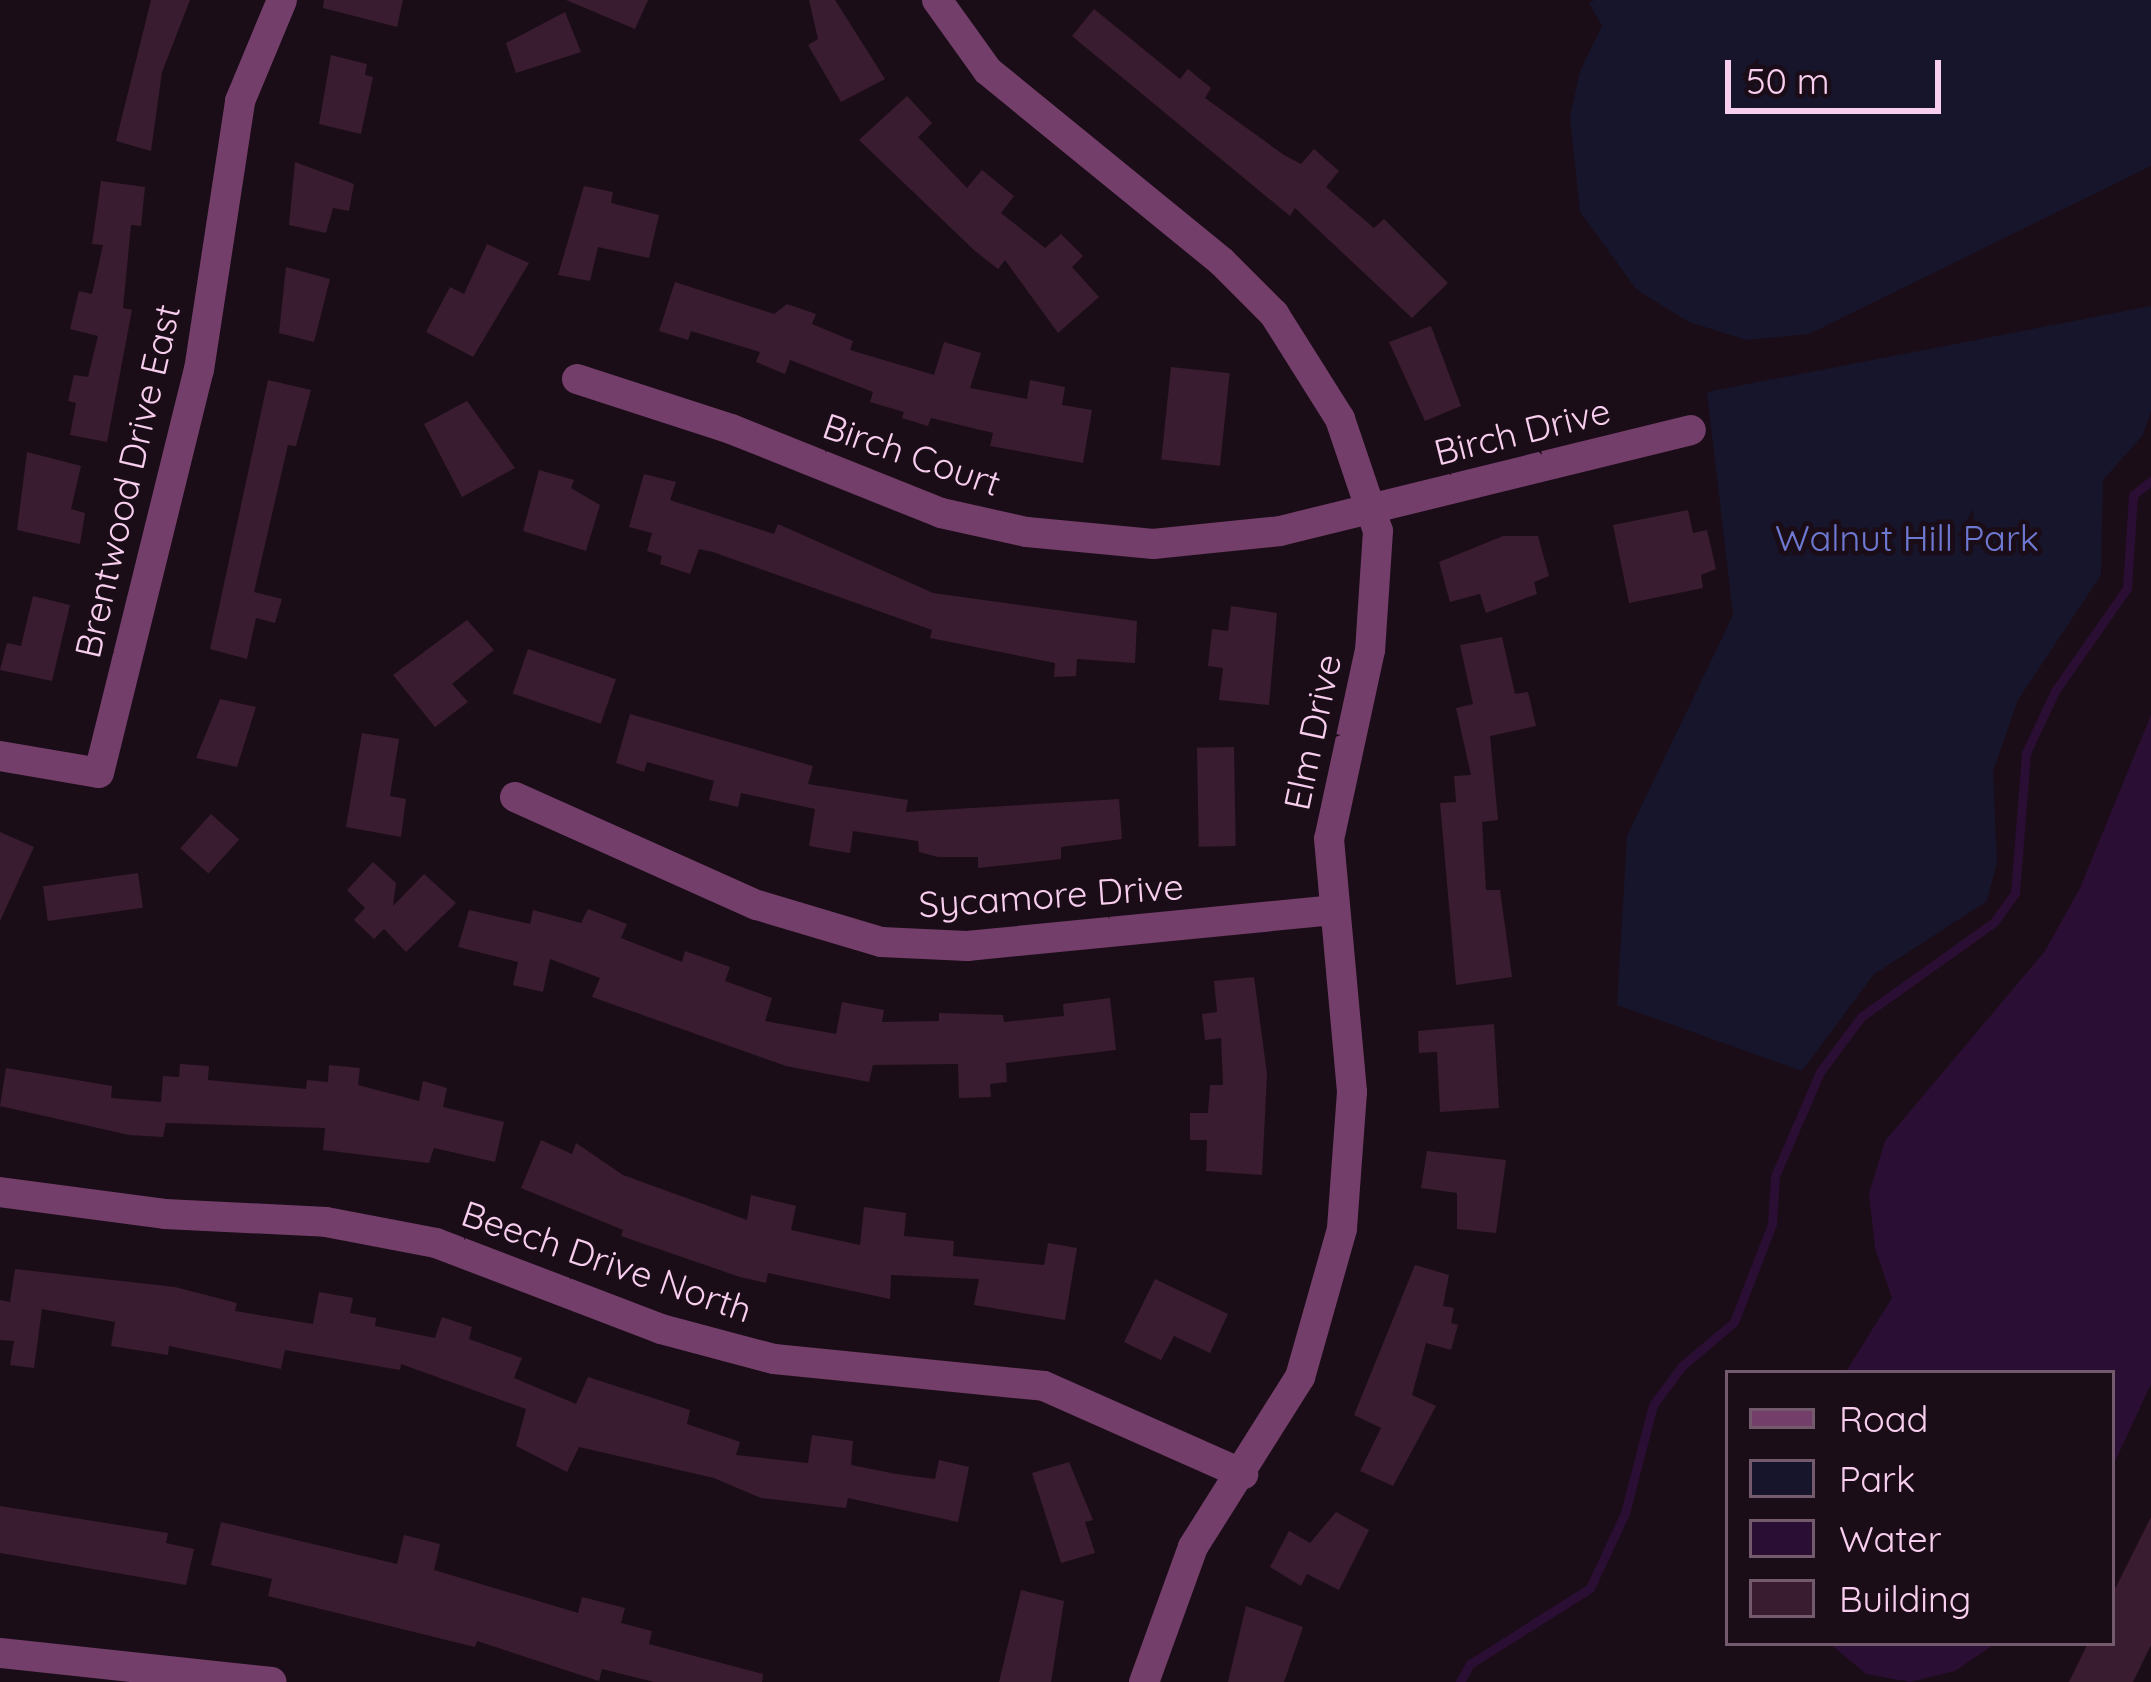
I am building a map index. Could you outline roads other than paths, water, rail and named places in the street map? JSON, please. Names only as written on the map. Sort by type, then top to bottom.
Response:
[{"type":"street","name":"Brentwood Drive East","points":[[0,756],[99,773],[199,370],[240,100],[283,0]]},
{"type":"street","name":"Elm Drive","points":[[937,0],[988,71],[1274,314],[1340,419],[1372,508],[1380,564],[1370,650],[1334,792],[1334,910],[1352,1092],[1342,1229],[1300,1377],[1193,1547],[1144,1682]]},
{"type":"street","name":"Birch Court","points":[[577,380],[730,429],[941,513],[1027,532],[1153,544],[1223,540],[1372,508]]},
{"type":"street","name":"Birch Drive","points":[[1372,508],[1691,430]]},
{"type":"street","name":"Sycamore Drive","points":[[515,797],[757,905],[881,943],[967,946],[1334,910]]},
{"type":"street","name":"Beech Drive North","points":[[0,1192],[165,1214],[326,1222],[436,1243],[661,1329],[774,1359],[1044,1386],[1243,1474]]},
{"type":"street","points":[[0,1653],[272,1682]]},
{"type":"water","points":[[2151,715],[2151,1384],[2115,1462],[2115,1370],[1847,1370],[1892,1298],[1875,1248],[1869,1194],[1885,1141],[2045,951],[2080,888]]},
{"type":"water","points":[[1833,1646],[1992,1646],[1955,1671],[1910,1682],[1866,1674]]},
{"type":"waterway","points":[[1460,1682],[1470,1664],[1590,1588],[1625,1513],[1653,1405],[1682,1366],[1734,1322],[1772,1224],[1775,1176],[1820,1072],[1861,1017],[1994,922],[2015,893],[2026,753],[2055,691],[2127,588],[2133,495],[2151,481]]},
{"type":"park label","name":"Walnut Hill Park","points":[[1907,538]]}]
